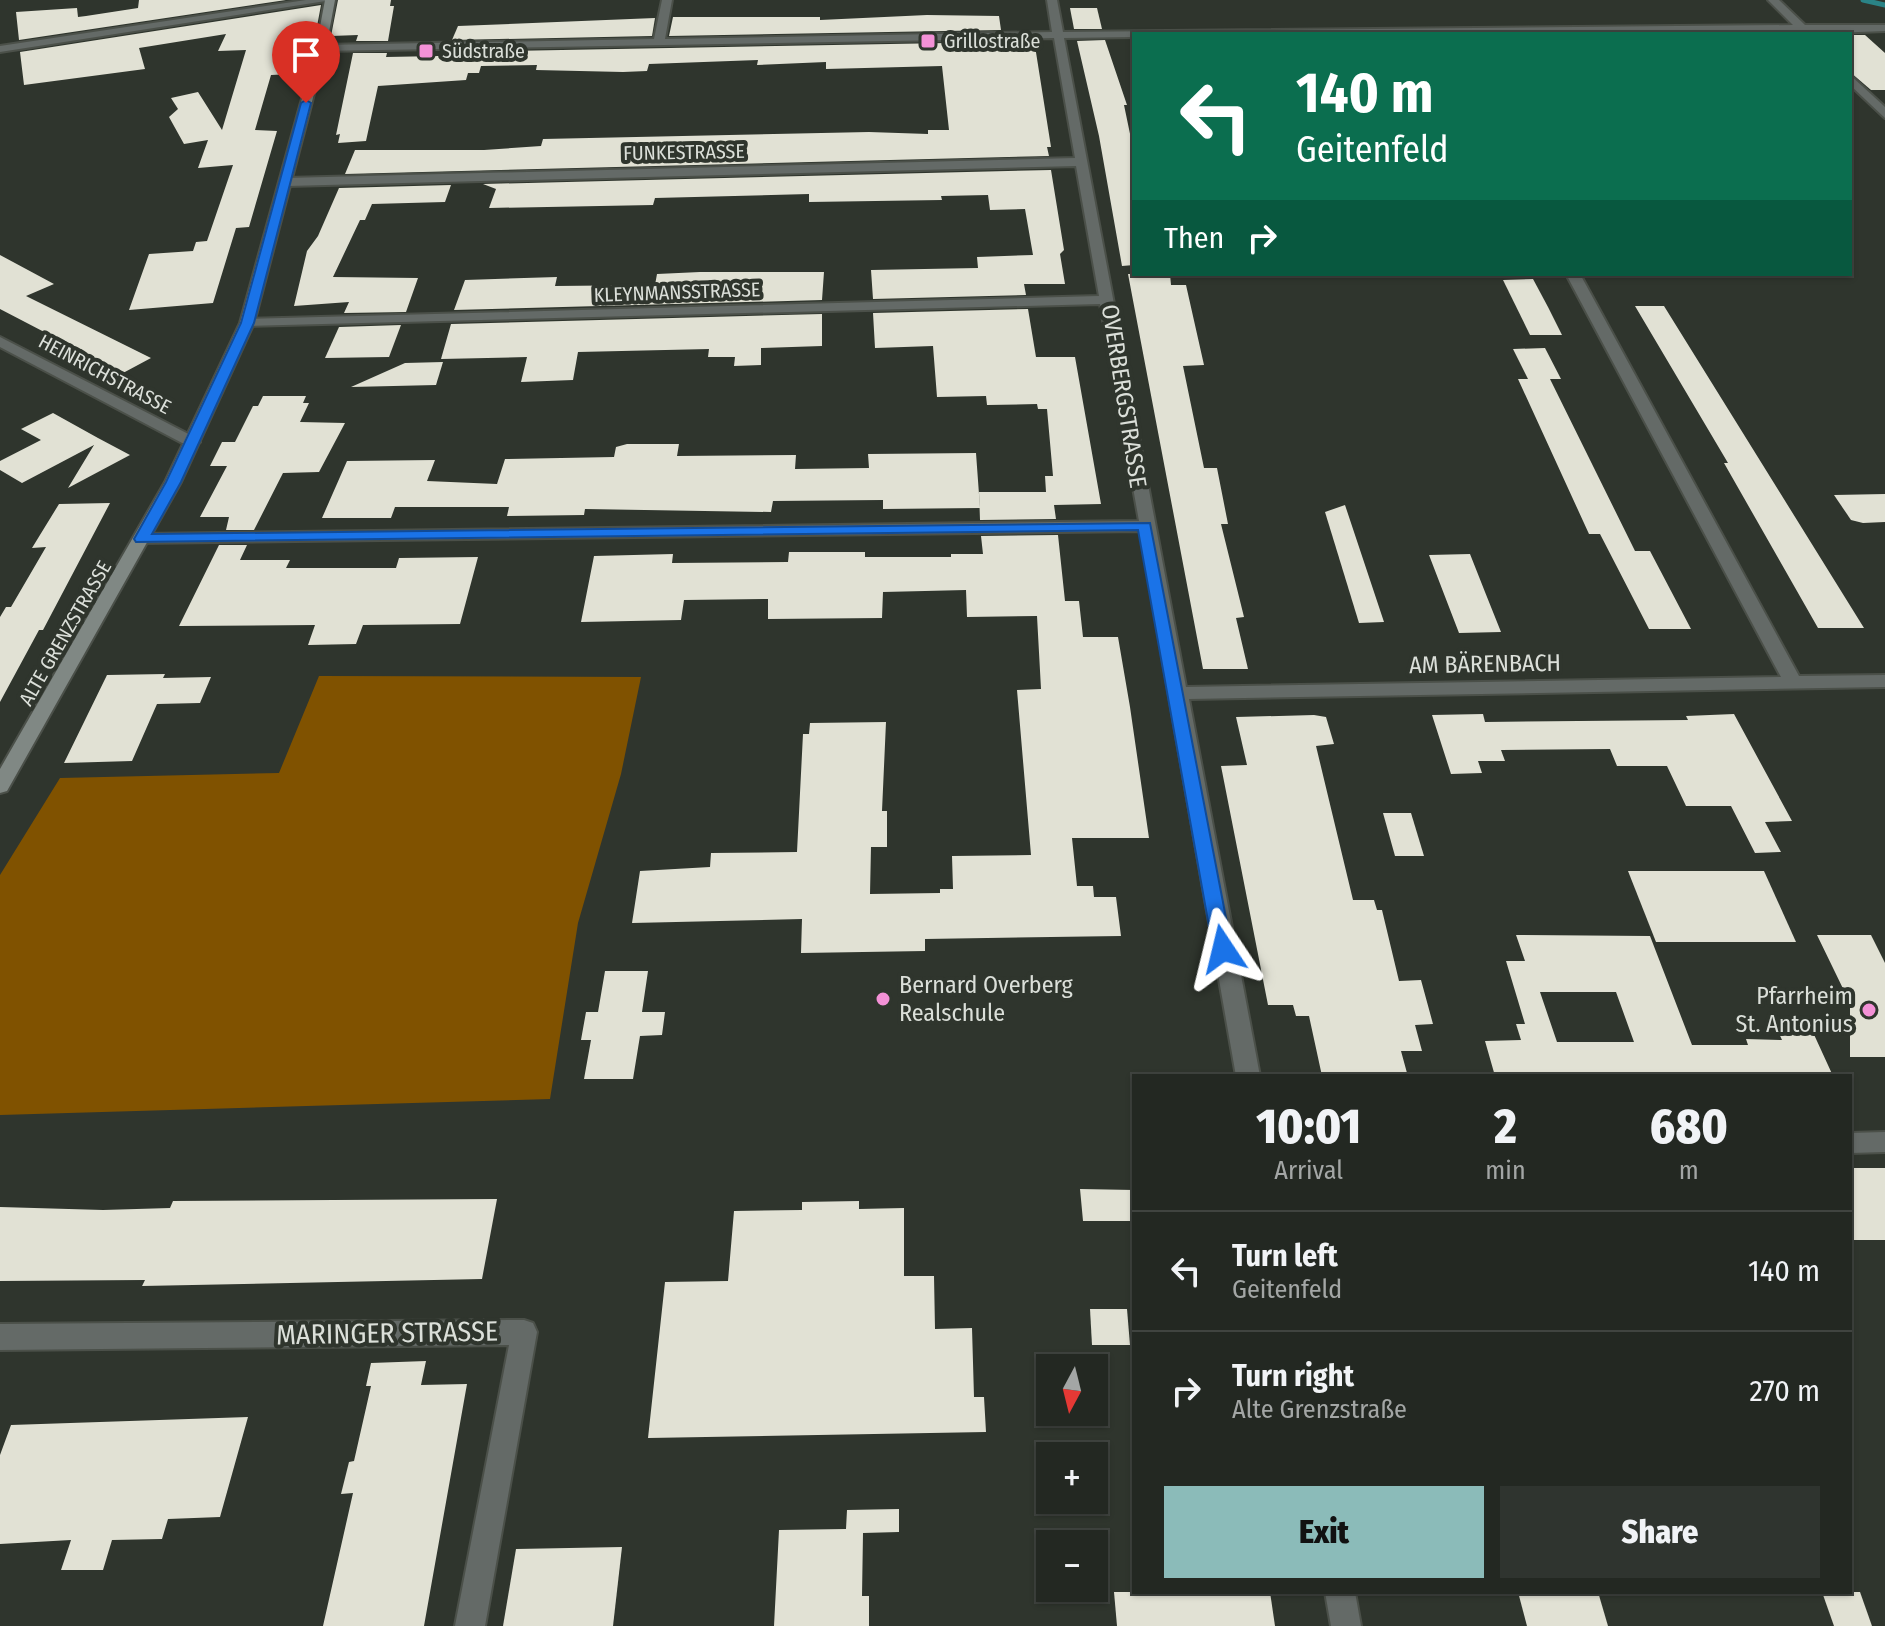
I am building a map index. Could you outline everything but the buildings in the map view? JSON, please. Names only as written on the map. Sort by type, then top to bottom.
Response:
[{"type":"street","name":"ALTE GRENZSTRASSE","points":[[0,786],[142,539],[192,442],[247,323],[321,48],[328,0]]},
{"type":"street","points":[[0,49],[328,0]]},
{"type":"street","points":[[659,42],[667,0]]},
{"type":"street","name":"OVERBERGSTRASSE","points":[[1052,0],[1108,300],[1145,526],[1248,1074]]},
{"type":"street","points":[[1773,0],[1804,30]]},
{"type":"street","points":[[1432,32],[1885,28]]},
{"type":"street","points":[[321,48],[1132,34]]},
{"type":"street","points":[[1852,80],[1885,114]]},
{"type":"street","name":"FUNKESTRASSE","points":[[287,182],[1082,162]]},
{"type":"street","points":[[1574,276],[1793,682]]},
{"type":"street","name":"KLEYNMANSSTRASSE","points":[[247,323],[1108,300]]},
{"type":"street","name":"HEINRICHSTRASSE","points":[[0,341],[192,442]]},
{"type":"street","points":[[142,539],[1145,526]]},
{"type":"street","name":"AM BÄRENBACH","points":[[1178,693],[1885,681]]},
{"type":"street","points":[[1852,1143],[1885,1142]]},
{"type":"street","name":"MARINGER STRASSE","points":[[0,1337],[524,1332],[470,1626]]},
{"type":"street","points":[[1340,1594],[1346,1626]]},
{"type":"shaded area","points":[[319,676],[641,677],[621,774],[578,923],[550,1099],[0,1115],[0,875],[60,778],[279,773]]},
{"type":"waterway","points":[[1863,0],[1885,5]]},
{"type":"place","name":"Grillostraße","points":[[928,41]]},
{"type":"place","name":"Südstraße","points":[[426,51]]},
{"type":"place","name":"Bernard Overberg Realschule","points":[[883,999]]},
{"type":"place","name":"Pfarrheim St. Antonius","points":[[1869,1010]]},
{"type":"route","points":[[306,103],[247,323],[173,482],[142,539],[1145,526],[1223,949]]}]
